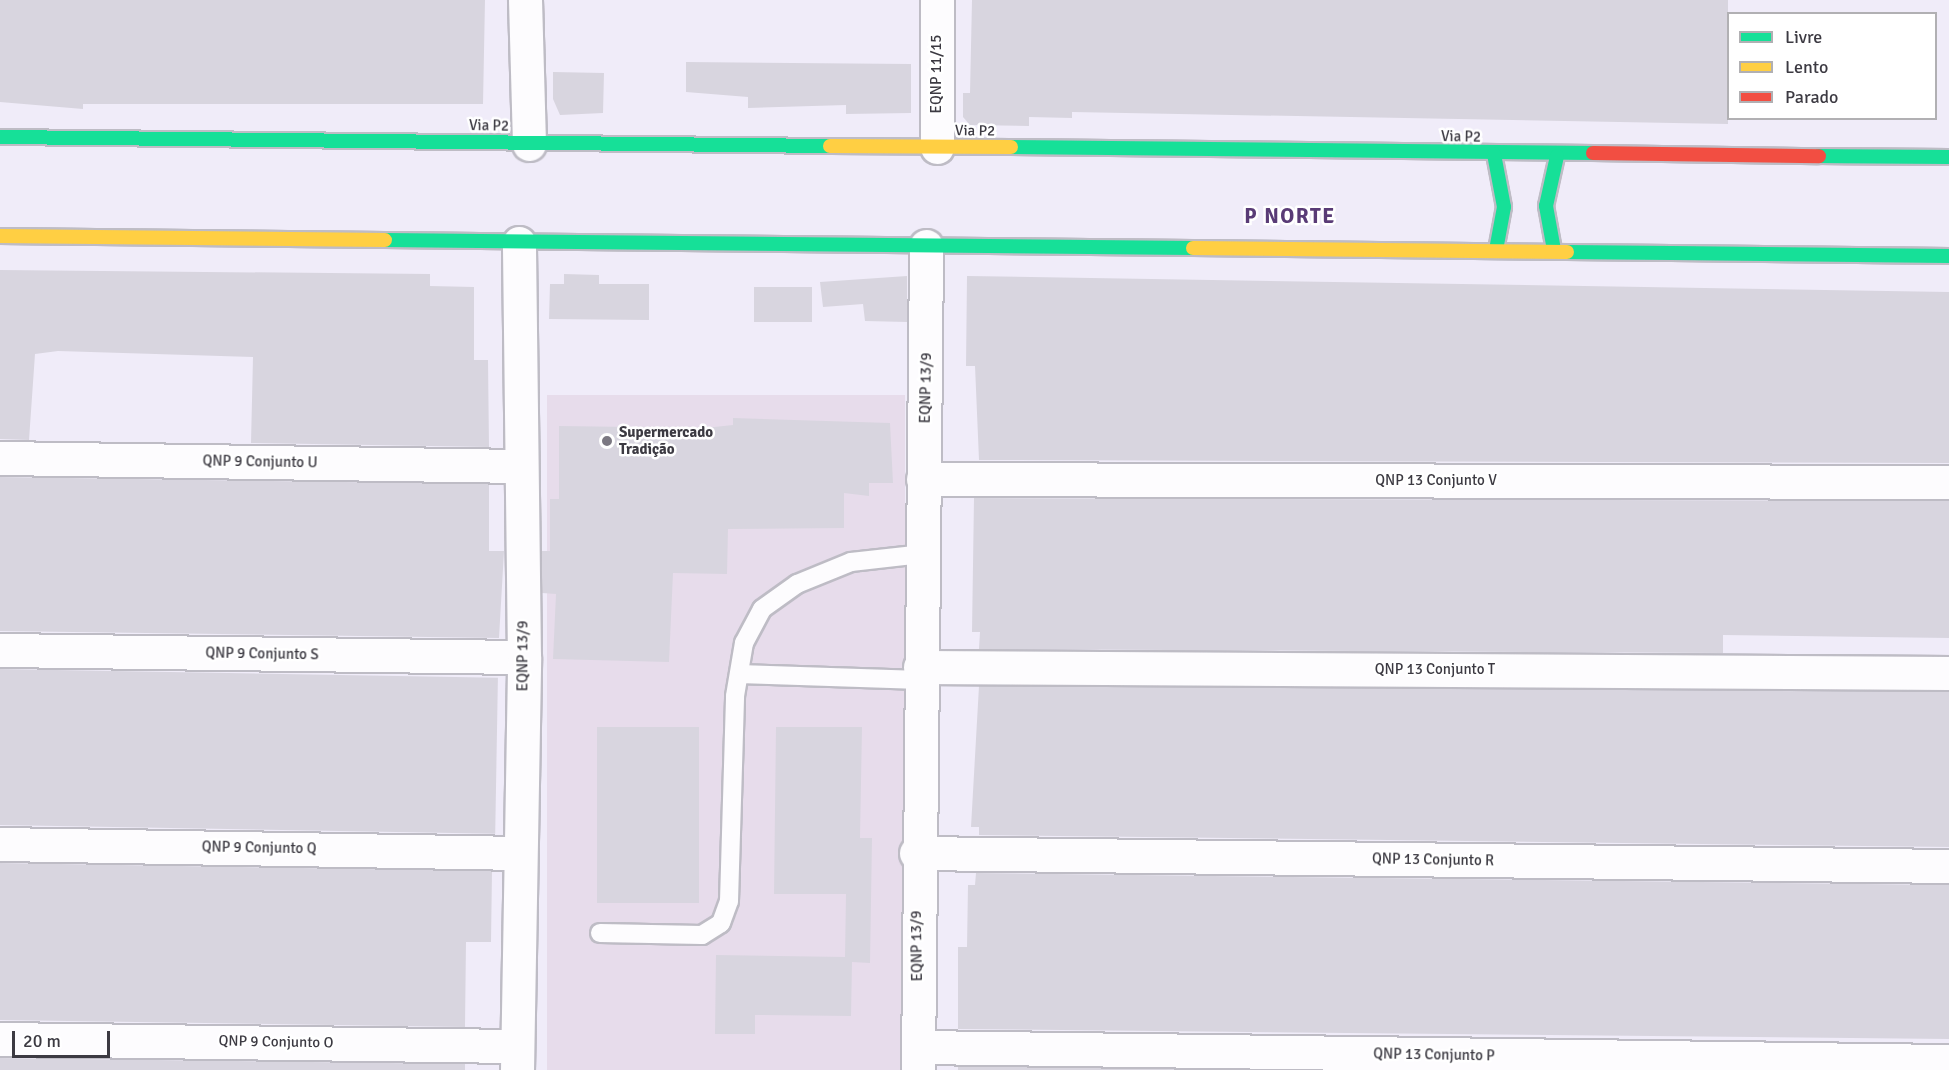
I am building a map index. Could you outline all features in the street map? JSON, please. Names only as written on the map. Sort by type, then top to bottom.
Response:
[{"type":"main road","name":"Via P2","points":[[0,137],[1557,156],[1949,157]]},
{"type":"main road","points":[[1494,154],[1504,207],[1496,250]]},
{"type":"main road","points":[[1554,250],[1546,206],[1557,156]]},
{"type":"main road","points":[[0,236],[519,243],[1554,250],[1949,256]]},
{"type":"street","points":[[525,0],[529,144]]},
{"type":"street","name":"EQNP 11/15","points":[[937,0],[937,147]]},
{"type":"street","name":"EQNP 13/9","points":[[517,1058],[524,657],[519,466],[519,243]]},
{"type":"street","name":"EQNP 13/9","points":[[918,1059],[916,853],[926,246]]},
{"type":"street","name":"QNP 9 Conjunto U","points":[[0,458],[519,466]]},
{"type":"street","name":"QNP 13 Conjunto V","points":[[923,479],[1949,482]]},
{"type":"street","name":"QNP 9 Conjunto S","points":[[0,650],[524,657]]},
{"type":"street","name":"QNP 13 Conjunto T","points":[[920,674],[1949,673]]},
{"type":"street","name":"QNP 9 Conjunto Q","points":[[0,844],[519,853]]},
{"type":"street","name":"QNP 13 Conjunto R","points":[[916,853],[1949,866]]},
{"type":"street","name":"QNP 9 Conjunto O","points":[[0,1039],[517,1058]]},
{"type":"street","name":"QNP 13 Conjunto P","points":[[918,1059],[1858,1065],[1949,1061]]},
{"type":"lane","points":[[600,933],[702,935],[721,923],[729,902],[739,674],[744,643],[762,609],[797,584],[851,562],[922,554]]},
{"type":"lane","points":[[739,674],[920,674]]},
{"type":"shaded area","points":[[547,395],[905,395],[905,1070],[547,1070]]},
{"type":"building","points":[[0,0],[485,0],[483,104],[83,104],[83,109],[0,102]]},
{"type":"building","points":[[972,0],[1728,0],[1728,124],[1072,112],[1072,118],[1029,117],[1029,126],[970,125],[963,117],[963,93],[970,93]]},
{"type":"building","points":[[686,62],[911,64],[911,113],[846,114],[846,105],[748,108],[748,97],[686,92]]},
{"type":"building","points":[[553,72],[604,73],[603,113],[560,115],[553,99]]},
{"type":"building","points":[[0,270],[430,274],[430,286],[474,287],[474,360],[488,360],[489,447],[251,443],[253,357],[58,351],[35,354],[29,440],[0,439]]},
{"type":"building","points":[[564,274],[599,275],[599,284],[649,284],[649,320],[549,319],[550,284],[564,284]]},
{"type":"building","points":[[907,276],[907,322],[865,321],[863,304],[823,307],[820,282]]},
{"type":"building","points":[[967,276],[1949,292],[1949,463],[979,460],[975,366],[966,366]]},
{"type":"building","points":[[754,287],[812,287],[812,322],[754,322]]},
{"type":"building","points":[[733,418],[890,423],[893,483],[869,483],[869,496],[844,493],[844,528],[728,529],[727,574],[673,573],[669,662],[553,659],[556,594],[542,593],[541,551],[550,551],[550,499],[559,499],[559,426],[705,428],[733,425]]},
{"type":"building","points":[[0,477],[489,484],[489,551],[504,551],[499,638],[0,631]]},
{"type":"building","points":[[974,498],[1949,501],[1949,638],[1723,635],[1723,653],[979,649],[980,632],[972,632]]},
{"type":"building","points":[[0,669],[498,678],[495,834],[0,825]]},
{"type":"building","points":[[979,686],[1949,692],[1949,847],[979,835],[979,827],[971,827]]},
{"type":"building","points":[[597,727],[699,727],[699,903],[597,903]]},
{"type":"building","points":[[776,727],[862,727],[860,838],[872,838],[870,963],[852,962],[851,1016],[755,1015],[755,1034],[715,1034],[716,955],[845,957],[846,894],[774,894]]},
{"type":"building","points":[[0,863],[492,871],[491,942],[466,942],[465,1027],[0,1020]]},
{"type":"building","points":[[976,873],[1949,885],[1949,1039],[958,1029],[958,947],[967,947],[968,885],[975,885]]},
{"type":"building","points":[[0,1058],[465,1064],[465,1070],[0,1070]]},
{"type":"building","points":[[958,1066],[1231,1070],[958,1070]]},
{"type":"traffic: fast","points":[[0,137],[830,146]]},
{"type":"traffic: fast","points":[[1011,147],[1593,153]]},
{"type":"traffic: fast","points":[[1494,154],[1504,207],[1496,250]]},
{"type":"traffic: fast","points":[[1554,250],[1546,206],[1557,156]]},
{"type":"traffic: fast","points":[[1819,156],[1949,157]]},
{"type":"traffic: fast","points":[[385,240],[1193,248]]},
{"type":"traffic: fast","points":[[1567,252],[1949,256]]},
{"type":"traffic: slow","points":[[830,146],[1011,147]]},
{"type":"traffic: slow","points":[[0,236],[385,240]]},
{"type":"traffic: slow","points":[[1193,248],[1567,252]]},
{"type":"traffic: jam","points":[[1593,153],[1819,156]]},
{"type":"place","name":"Supermercado Tradição","points":[[607,441]]},
{"type":"district","name":"P NORTE","points":[[1290,216]]}]
